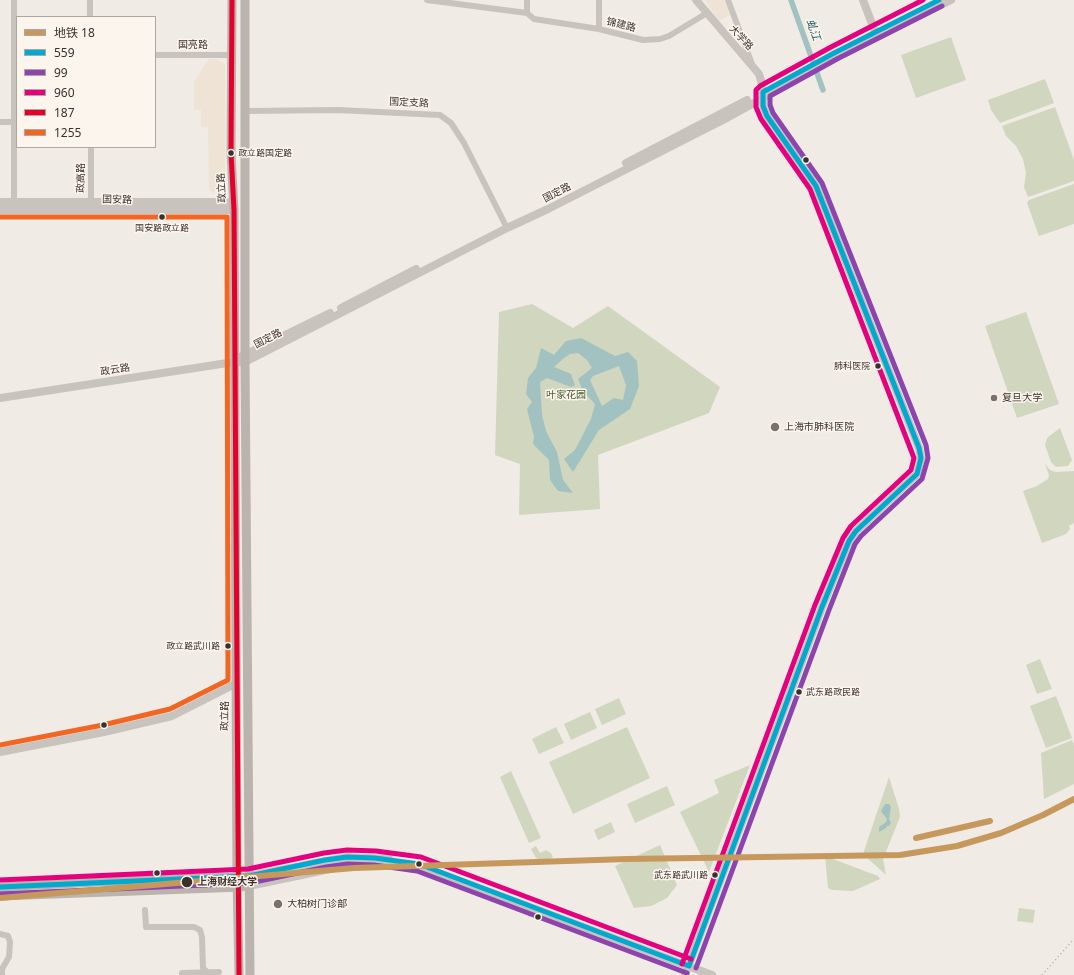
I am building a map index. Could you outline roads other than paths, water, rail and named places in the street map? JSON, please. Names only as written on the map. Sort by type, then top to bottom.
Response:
[{"type":"main road","name":"政立路","points":[[232,0],[231,153],[234,206],[235,684],[239,975]]},
{"type":"main road","points":[[245,0],[245,358],[250,975]]},
{"type":"main road","points":[[0,887],[157,878],[249,876]]},
{"type":"main road","points":[[0,896],[250,886]]},
{"type":"street","points":[[14,0],[14,206]]},
{"type":"street","points":[[90,0],[90,16]]},
{"type":"street","name":"锦建路","points":[[427,0],[527,13],[534,19],[600,30],[643,40],[660,39],[670,36],[707,14]]},
{"type":"street","points":[[527,0],[527,13]]},
{"type":"street","points":[[599,0],[600,30]]},
{"type":"street","name":"大学路","points":[[689,966],[822,607],[849,541],[856,531],[917,474],[920,467],[921,458],[919,448],[816,186],[767,116],[763,106],[761,78],[753,65],[696,0]]},
{"type":"street","points":[[728,0],[753,65]]},
{"type":"street","points":[[863,0],[876,35]]},
{"type":"street","name":"国定路","points":[[234,362],[245,358],[342,307],[506,226],[548,209],[939,0]]},
{"type":"street","name":"国定路","points":[[876,35],[951,0]]},
{"type":"street","name":"国亮路","points":[[156,55],[231,55]]},
{"type":"street","name":"国定支路","points":[[246,111],[338,110],[440,115],[451,122],[464,143],[506,226]]},
{"type":"street","points":[[0,122],[15,122]]},
{"type":"street","name":"政高路","points":[[91,148],[91,206]]},
{"type":"street","name":"国安路","points":[[0,202],[14,206],[234,206]]},
{"type":"street","name":"国安路","points":[[0,210],[14,206]]},
{"type":"street","name":"政云路","points":[[0,398],[234,362]]},
{"type":"street","points":[[0,752],[104,732],[172,716],[235,684]]},
{"type":"street","points":[[249,876],[347,857],[375,858],[419,864],[436,872],[712,975]]},
{"type":"street","points":[[250,886],[354,864],[384,864],[436,872]]},
{"type":"street","points":[[145,910],[146,927],[194,927],[200,930],[202,937],[203,968],[206,974]]},
{"type":"street","points":[[0,934],[8,936],[10,942],[9,957],[2,970],[2,975]]},
{"type":"street","points":[[685,975],[689,966]]},
{"type":"street","points":[[182,975],[182,973],[206,974],[219,972]]},
{"type":"water","points":[[581,338],[615,356],[628,352],[637,361],[639,386],[630,409],[599,430],[573,472],[564,459],[575,450],[591,419],[595,404],[583,391],[578,379],[592,368],[587,360],[578,353],[570,354],[554,367],[571,374],[575,385],[571,387],[547,378],[540,382],[542,415],[546,431],[557,452],[563,480],[573,493],[558,491],[550,480],[549,460],[533,444],[534,437],[527,409],[532,402],[526,394],[528,378],[536,368],[541,348],[554,355],[566,341]],"holes":[[[619,366],[626,385],[623,400],[614,398],[602,406],[590,380],[593,376]]]},
{"type":"water","points":[[885,804],[889,804],[891,807],[889,819],[891,823],[879,832],[879,827],[886,822],[887,819],[881,811]]},
{"type":"waterway","name":"虬江","points":[[791,0],[823,90]]},
{"type":"railway","points":[[1042,975],[1074,939]]},
{"type":"metro line","name":"18","points":[[0,898],[354,868],[627,859],[900,855],[957,846],[1001,833],[1043,815],[1074,799]]},
{"type":"metro line","name":"18","points":[[916,838],[990,821]]},
{"type":"place","name":"政立路国定路","points":[[231,153]]},
{"type":"place","name":"国安路政立路","points":[[162,217]]},
{"type":"place","name":"肺科医院","points":[[878,366]]},
{"type":"place","name":"复旦大学","points":[[994,398]]},
{"type":"place","name":"上海市肺科医院","points":[[775,427]]},
{"type":"place","name":"政立路武川路","points":[[228,646]]},
{"type":"place","name":"武东路政民路","points":[[799,692]]},
{"type":"place","name":"武东路武川路","points":[[715,875]]},
{"type":"place","name":"上海财经大学","points":[[187,882]]},
{"type":"place","name":"大柏树门诊部","points":[[278,904]]},
{"type":"park label","name":"叶家花园","points":[[566,395]]}]
